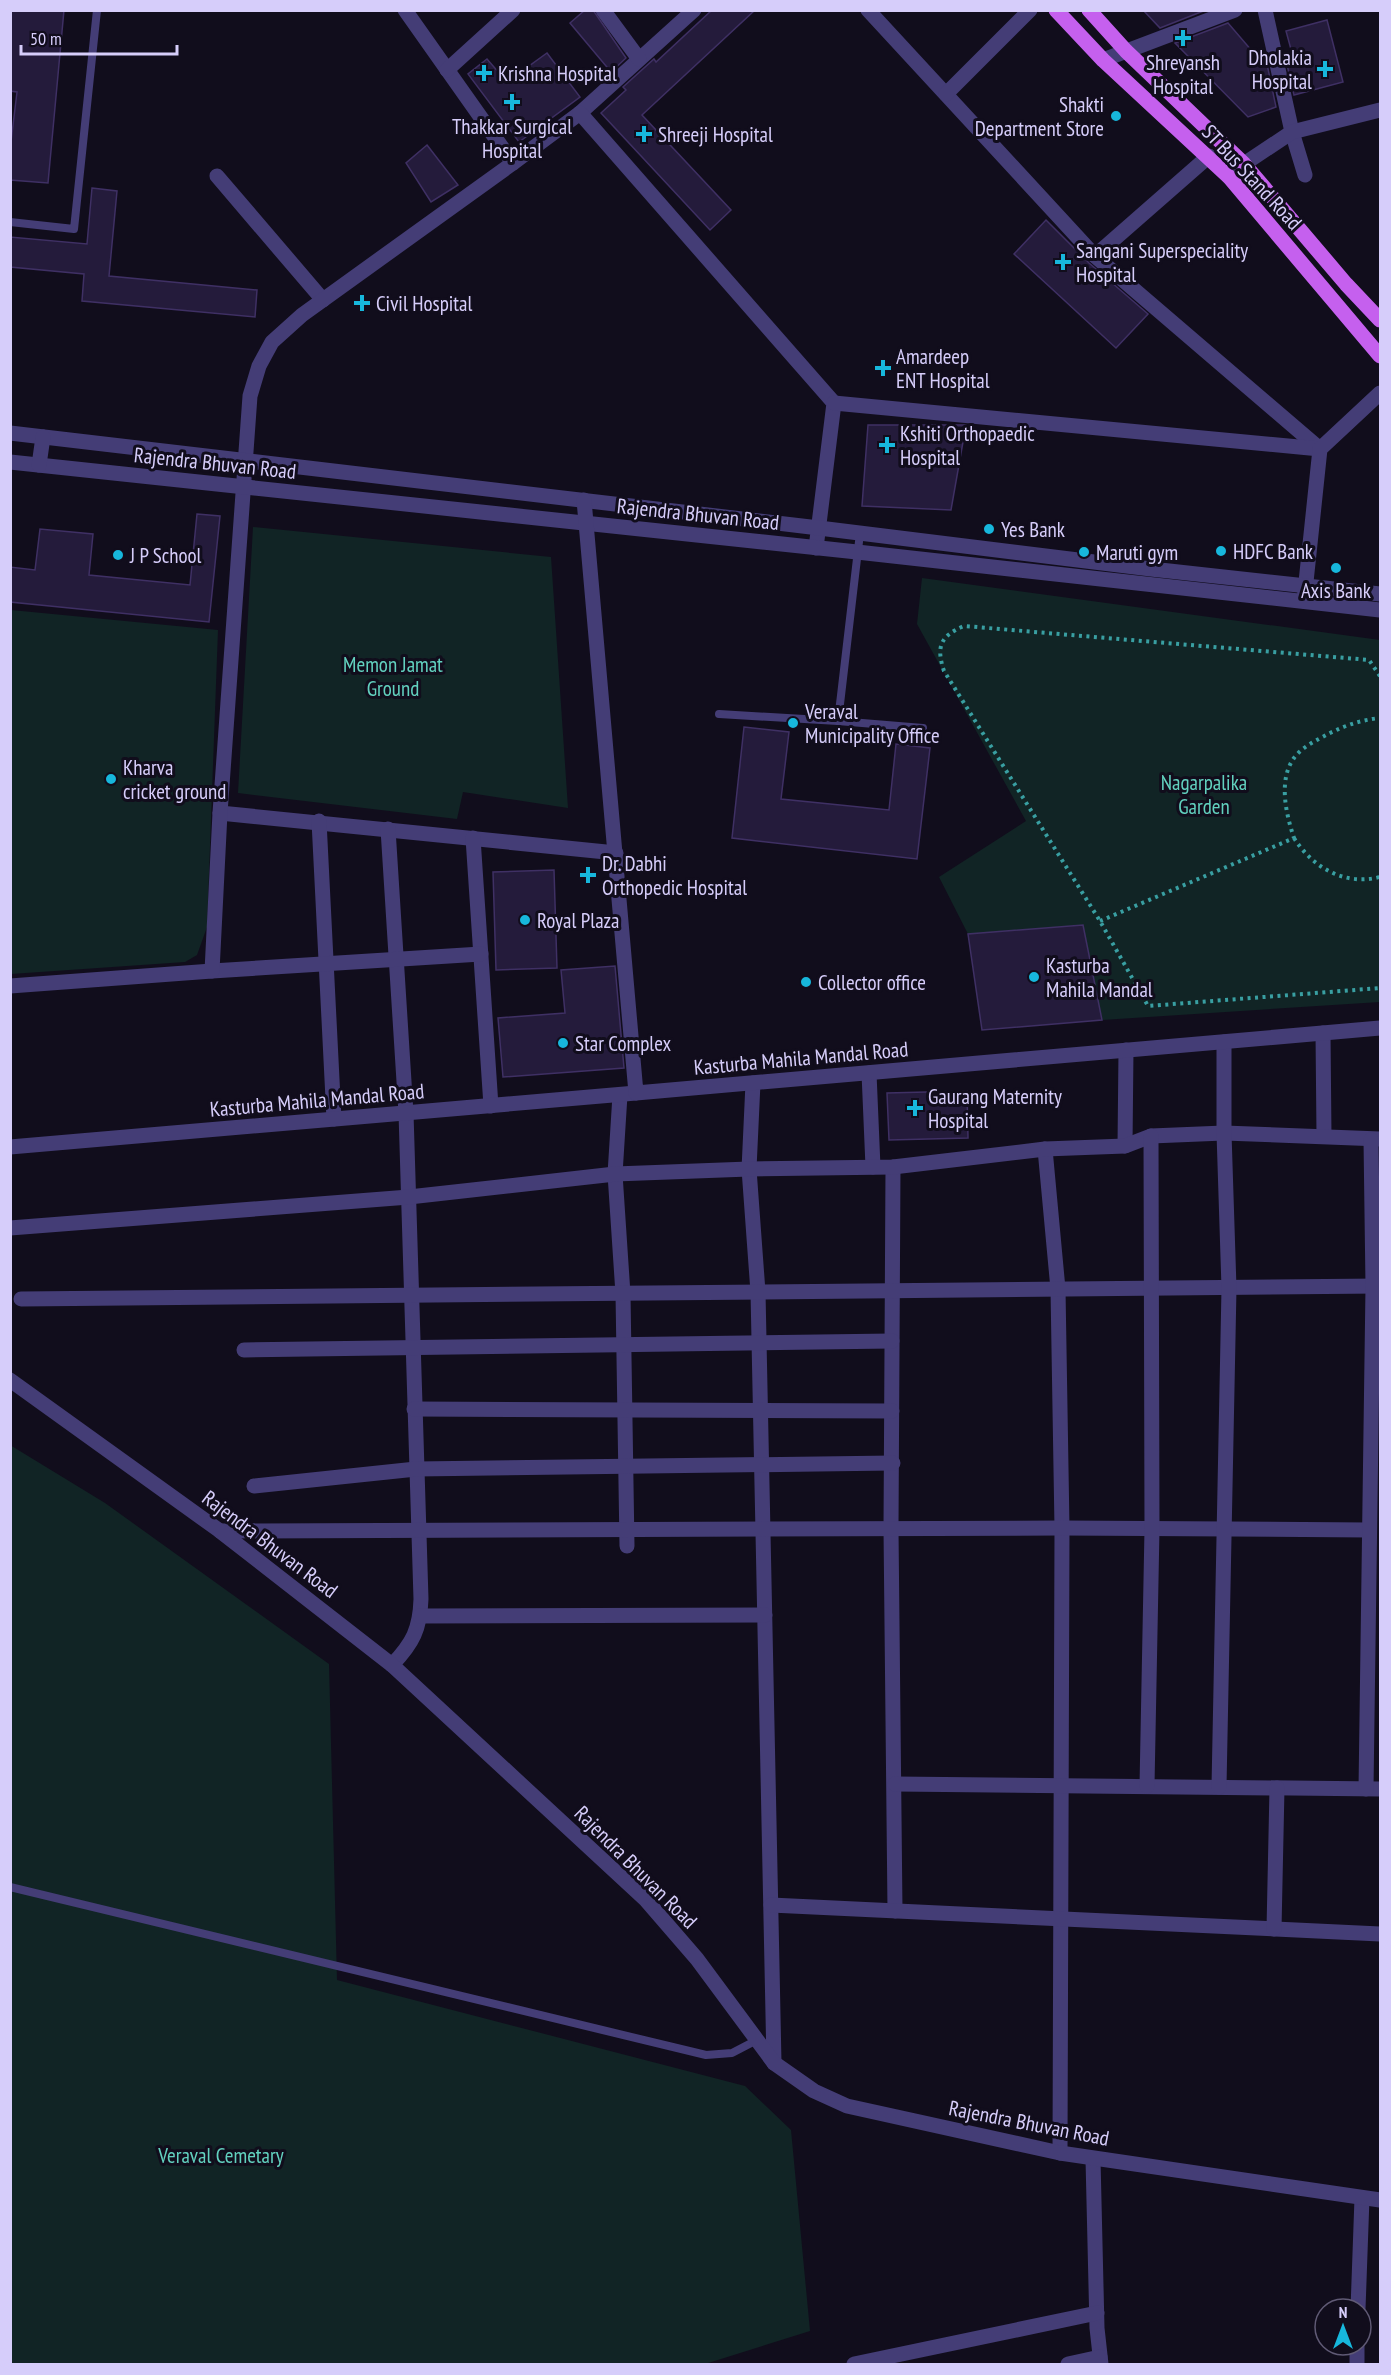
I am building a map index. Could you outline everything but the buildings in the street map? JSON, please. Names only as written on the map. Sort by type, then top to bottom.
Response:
[{"type":"main road","name":"ST Bus Stand Road","points":[[1056,10],[1103,60],[1229,177],[1380,356]]},
{"type":"main road","name":"ST Bus Stand Road","points":[[1089,10],[1126,51],[1244,164],[1346,284],[1380,320]]},
{"type":"street","points":[[405,10],[513,163]]},
{"type":"street","points":[[447,70],[513,10]]},
{"type":"street","points":[[603,10],[639,59]]},
{"type":"street","points":[[212,971],[242,487],[250,396],[259,366],[272,342],[302,315],[580,112],[693,10]]},
{"type":"street","points":[[868,10],[1095,256],[1320,449]]},
{"type":"street","points":[[946,94],[1030,10]]},
{"type":"street","points":[[1103,60],[1235,10]]},
{"type":"street","points":[[1265,10],[1292,132],[1305,175]]},
{"type":"street","points":[[1229,177],[1244,164],[1292,132],[1380,110]]},
{"type":"street","points":[[580,112],[834,403],[1320,449]]},
{"type":"street","points":[[1095,256],[1209,156]]},
{"type":"street","points":[[217,176],[323,300]]},
{"type":"street","points":[[1380,393],[1320,449],[1305,593],[1380,594]]},
{"type":"street","points":[[816,548],[834,403]]},
{"type":"street","points":[[10,433],[860,533],[1150,576]]},
{"type":"street","points":[[39,465],[43,437]]},
{"type":"street","name":"Rajendra Bhuvan Road","points":[[10,462],[816,548],[1150,576],[1305,593],[1380,610]]},
{"type":"street","points":[[584,500],[636,1093]]},
{"type":"street","points":[[220,813],[319,821],[616,853]]},
{"type":"street","points":[[319,821],[334,1119]]},
{"type":"street","points":[[388,829],[406,1113],[420,1616],[417,1630],[411,1641],[392,1665]]},
{"type":"street","points":[[473,838],[490,1106]]},
{"type":"street","points":[[10,986],[482,954]]},
{"type":"street","name":"Kasturba Mahila Mandal Road","points":[[10,1147],[1380,1028]]},
{"type":"street","points":[[1323,1033],[1324,1136]]},
{"type":"street","points":[[1218,1787],[1229,1288],[1224,1133],[1224,1042]]},
{"type":"street","points":[[1125,1146],[1126,1050]]},
{"type":"street","points":[[869,1073],[873,1167]]},
{"type":"street","points":[[753,1083],[749,1169],[758,1292],[774,2063]]},
{"type":"street","points":[[620,1095],[615,1174],[623,1294],[627,1546]]},
{"type":"street","points":[[10,1228],[409,1197],[615,1174],[892,1167],[1045,1149],[1125,1146],[1151,1136],[1224,1133],[1376,1139],[1376,1286],[1369,1530],[1373,1789],[894,1784]]},
{"type":"street","points":[[1147,1786],[1152,1529],[1151,1136]]},
{"type":"street","points":[[1045,1149],[1058,1289],[1062,1528],[1060,2153]]},
{"type":"street","points":[[892,1167],[891,1529],[896,1911]]},
{"type":"street","points":[[21,1299],[1376,1286]]},
{"type":"street","points":[[244,1350],[892,1341]]},
{"type":"street","name":"Rajendra Bhuvan Road","points":[[10,1380],[220,1531],[392,1665],[646,1900],[697,1959],[774,2063],[814,2091],[847,2106],[1060,2153],[1380,2200]]},
{"type":"street","points":[[414,1409],[892,1411]]},
{"type":"street","points":[[254,1486],[416,1469],[892,1463]]},
{"type":"street","points":[[220,1531],[1062,1528],[1369,1530]]},
{"type":"street","points":[[420,1616],[765,1615]]},
{"type":"street","points":[[1274,1929],[1277,1788]]},
{"type":"street","points":[[771,1905],[1380,1934]]},
{"type":"street","points":[[1068,2364],[1101,2361],[1097,2313],[1093,2158]]},
{"type":"street","points":[[1358,2297],[1362,2198]]},
{"type":"street","points":[[854,2364],[1097,2313]]},
{"type":"lane","points":[[10,222],[74,229],[97,10]]},
{"type":"lane","points":[[838,721],[860,533]]},
{"type":"lane","points":[[719,714],[923,728]]},
{"type":"lane","points":[[10,1887],[706,2055],[732,2053],[757,2040]]},
{"type":"path","points":[[1380,676],[1369,660],[964,626],[951,632],[943,642],[938,655],[944,671],[1100,921],[1148,1006],[1380,988]]},
{"type":"path","points":[[1380,718],[1357,721],[1312,742],[1294,758],[1286,778],[1285,798],[1288,820],[1294,838],[1312,860],[1336,875],[1350,879],[1370,879],[1380,876]]},
{"type":"path","points":[[1100,921],[1294,838]]},
{"type":"green space","name":"Memon Jamat Ground","points":[[253,527],[551,557],[568,808],[463,792],[457,819],[238,793]]},
{"type":"green space","name":"Nagarpalika Garden","points":[[922,578],[1380,640],[1380,1002],[1102,1020],[1083,925],[968,934],[939,877],[1026,821],[917,624]]},
{"type":"green space","name":"Kharva cricket ground","points":[[11,610],[218,630],[207,927],[197,955],[185,962],[11,974]]},
{"type":"green space","name":"Veraval Cemetary","points":[[10,1445],[105,1503],[329,1664],[337,1980],[745,2086],[791,2130],[810,2331],[705,2364],[11,2364]]},
{"type":"place","name":"Shreyansh Hospital","points":[[1183,38]]},
{"type":"place","name":"Dholakia Hospital","points":[[1325,69]]},
{"type":"place","name":"Krishna Hospital","points":[[484,73]]},
{"type":"place","name":"Thakkar Surgical Hospital","points":[[512,102]]},
{"type":"place","name":"Shakti Department Store","points":[[1116,116]]},
{"type":"place","name":"Shreeji Hospital","points":[[644,134]]},
{"type":"place","name":"Sangani Superspeciality Hospital","points":[[1063,262]]},
{"type":"place","name":"Civil Hospital","points":[[362,303]]},
{"type":"place","name":"Amardeep ENT Hospital","points":[[883,368]]},
{"type":"place","name":"Kshiti Orthopaedic Hospital","points":[[887,445]]},
{"type":"place","name":"Yes Bank","points":[[989,529]]},
{"type":"place","name":"HDFC Bank","points":[[1221,551]]},
{"type":"place","name":"Maruti gym","points":[[1084,552]]},
{"type":"place","name":"J P School","points":[[118,555]]},
{"type":"place","name":"Axis Bank","points":[[1336,568]]},
{"type":"place","name":"Veraval Municipality Office","points":[[793,723]]},
{"type":"place","name":"Kharva cricket ground","points":[[111,779]]},
{"type":"place","name":"Dr. Dabhi Orthopedic Hospital","points":[[588,875]]},
{"type":"place","name":"Royal Plaza","points":[[525,920]]},
{"type":"place","name":"Kasturba Mahila Mandal","points":[[1034,977]]},
{"type":"place","name":"Collector office","points":[[806,982]]},
{"type":"place","name":"Star Complex","points":[[563,1043]]},
{"type":"place","name":"Gaurang Maternity Hospital","points":[[915,1108]]}]
